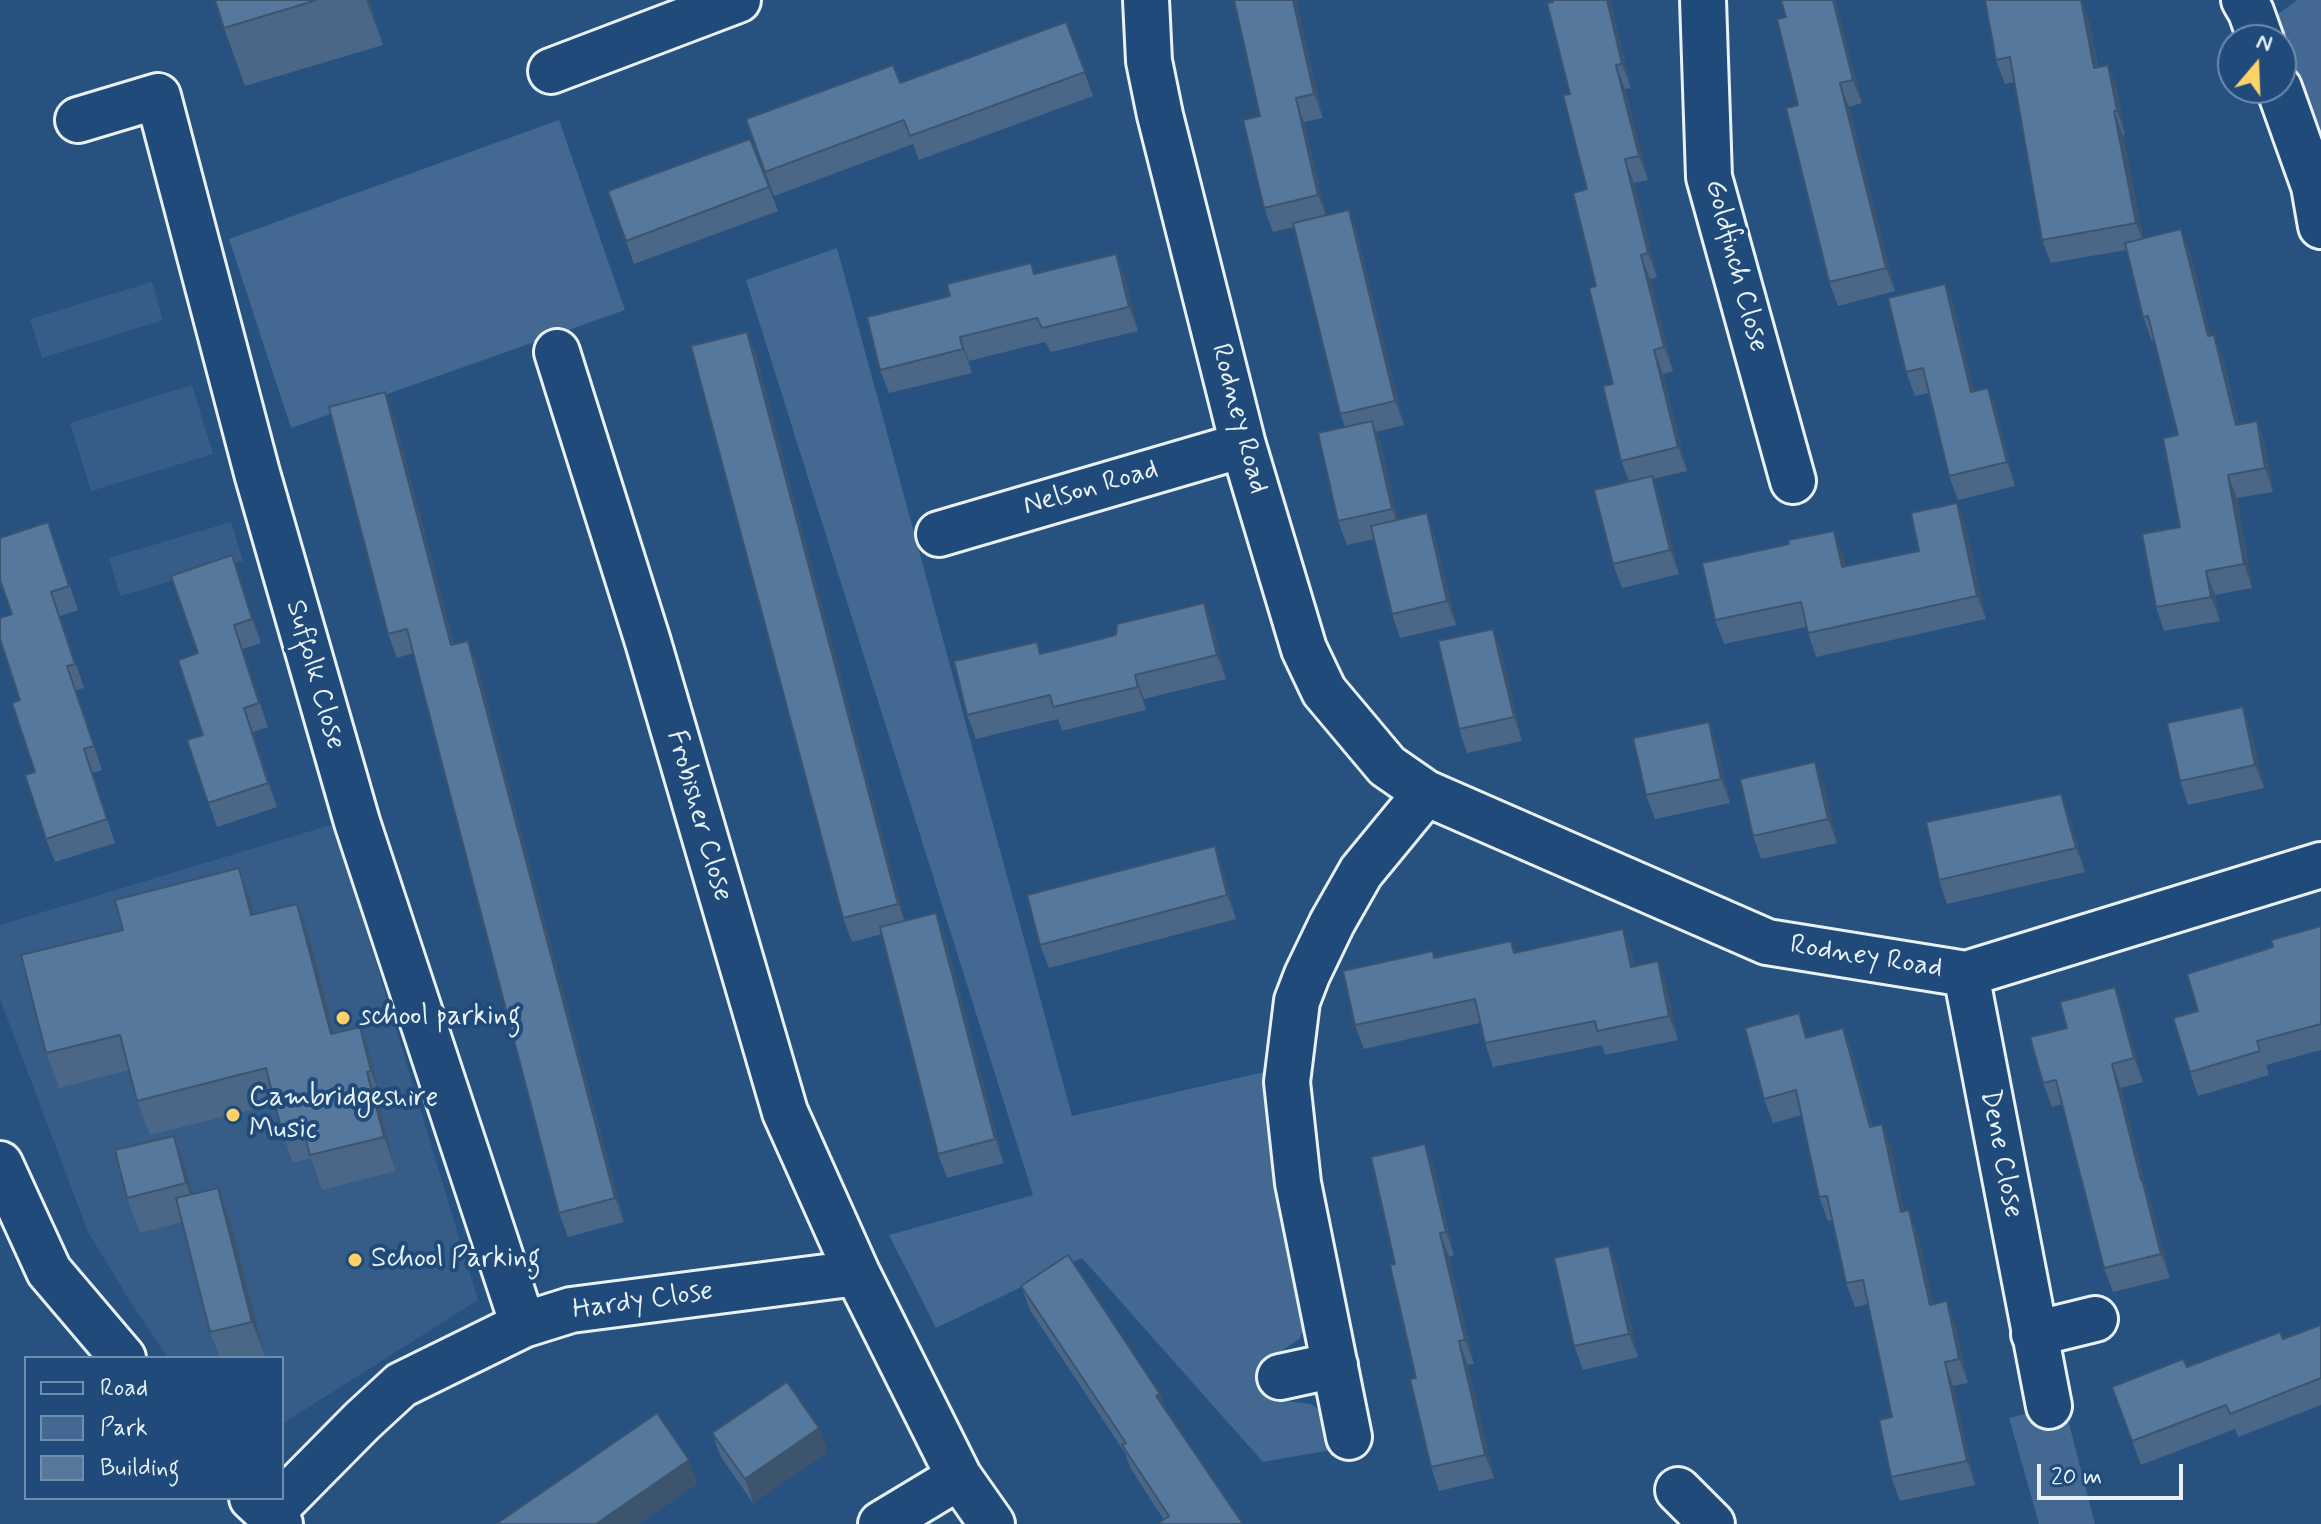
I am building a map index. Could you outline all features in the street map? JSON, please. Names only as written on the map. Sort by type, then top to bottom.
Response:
[{"type":"street","points":[[551,71],[738,0]]},
{"type":"street","name":"Rodney Road","points":[[1146,0],[1149,61],[1160,115],[1243,445],[1304,649],[1324,691],[1387,766],[1426,793],[1767,942],[1966,974],[2321,865]]},
{"type":"street","name":"Goldfinch Close","points":[[1703,0],[1709,177],[1793,481]]},
{"type":"street","name":"Suffolk Close","points":[[78,120],[158,96],[257,473],[357,822],[523,1325]]},
{"type":"street","points":[[2285,104],[2314,186],[2321,226]]},
{"type":"street","name":"Frobisher Close","points":[[557,352],[652,658],[785,1112],[857,1273]]},
{"type":"street","name":"Nelson Road","points":[[939,534],[1243,445]]},
{"type":"street","points":[[1349,1437],[1298,1183],[1287,1082],[1297,1001],[1307,975],[1361,872],[1426,793]]},
{"type":"street","name":"Dene Close","points":[[1966,974],[2049,1406]]},
{"type":"street","points":[[0,1164],[49,1271],[121,1356]]},
{"type":"street","points":[[857,1273],[959,1477],[992,1524]]},
{"type":"street","name":"Hardy Close","points":[[284,1496],[401,1385],[523,1325],[571,1310],[857,1273]]},
{"type":"street","points":[[2034,1334],[2095,1319]]},
{"type":"street","points":[[1280,1377],[1335,1365]]},
{"type":"street","points":[[881,1524],[959,1477]]},
{"type":"street","points":[[1678,1490],[1712,1524]]},
{"type":"shaded area","points":[[152,282],[163,320],[42,358],[30,319]]},
{"type":"shaded area","points":[[192,385],[213,454],[91,491],[70,423]]},
{"type":"shaded area","points":[[231,522],[243,561],[120,596],[109,558]]},
{"type":"shaded area","name":"Cambridgeshire Music","points":[[334,824],[478,1300],[284,1423],[284,1356],[167,1356],[88,1232],[0,999],[0,925]]},
{"type":"green space","points":[[2297,0],[2321,0],[2321,171],[2297,100],[2297,24],[2272,24],[2270,20]]},
{"type":"green space","points":[[559,120],[625,310],[291,428],[229,239]]},
{"type":"green space","points":[[837,248],[1072,1116],[1268,1071],[1310,1314],[1300,1338],[1276,1355],[1284,1401],[1311,1404],[1332,1420],[1337,1449],[1263,1462],[1082,1258],[936,1328],[889,1235],[1033,1195],[746,280]]},
{"type":"green space","points":[[2064,1404],[2095,1524],[2039,1524],[2009,1418]]},
{"type":"building","points":[[215,0],[317,0],[224,28]]},
{"type":"building","points":[[1234,0],[1293,0],[1314,94],[1296,98],[1318,195],[1264,208],[1243,120],[1260,116]]},
{"type":"building","points":[[1552,0],[1607,0],[1622,64],[1616,65],[1639,156],[1625,159],[1648,253],[1641,255],[1664,347],[1654,350],[1678,447],[1621,461],[1603,386],[1613,384],[1589,288],[1596,286],[1573,193],[1587,189],[1563,95],[1570,94],[1547,3]]},
{"type":"building","points":[[1781,0],[1833,0],[1853,80],[1840,83],[1886,268],[1829,282],[1786,108],[1798,105],[1777,19],[1786,17]]},
{"type":"building","points":[[1985,0],[2081,0],[2094,68],[2108,65],[2136,223],[2042,240],[2010,57],[1996,60]]},
{"type":"building","points":[[1066,22],[1085,72],[910,136],[904,120],[765,172],[746,119],[893,65],[900,83]]},
{"type":"building","points":[[750,139],[769,187],[626,241],[608,191]]},
{"type":"building","points":[[1349,210],[1395,401],[1340,414],[1293,223]]},
{"type":"building","points":[[2181,229],[2208,336],[2214,335],[2236,425],[2257,421],[2265,468],[2228,475],[2244,564],[2206,571],[2211,597],[2156,607],[2142,534],[2180,527],[2163,438],[2178,435],[2148,316],[2143,317],[2125,243]]},
{"type":"building","points":[[1116,254],[1129,307],[1042,328],[1037,318],[960,337],[963,349],[880,370],[867,317],[950,296],[947,284],[1031,263],[1034,274]]},
{"type":"building","points":[[1945,284],[1971,392],[1988,388],[2007,462],[1949,476],[1923,368],[1906,372],[1888,298]]},
{"type":"building","points":[[747,332],[898,904],[843,918],[691,346]]},
{"type":"building","points":[[385,392],[451,645],[468,641],[615,1198],[559,1213],[407,629],[388,634],[329,407]]},
{"type":"building","points":[[1372,421],[1392,509],[1338,521],[1318,433]]},
{"type":"building","points":[[1652,476],[1670,550],[1613,564],[1594,490]]},
{"type":"building","points":[[1957,503],[1977,596],[1808,633],[1801,602],[1715,620],[1702,563],[1834,531],[1842,567],[1919,551],[1911,513]]},
{"type":"building","points":[[1427,513],[1447,601],[1392,614],[1371,526]]},
{"type":"building","points":[[48,522],[69,586],[51,592],[75,664],[67,666],[94,746],[84,749],[107,819],[46,839],[25,775],[35,772],[12,703],[20,700],[0,639],[0,618],[12,614],[0,580],[0,538]]},
{"type":"building","points":[[232,555],[252,619],[234,625],[259,703],[244,708],[268,783],[208,803],[187,740],[203,735],[178,660],[198,653],[171,576]]},
{"type":"building","points":[[1204,603],[1217,655],[1135,675],[1138,687],[1053,707],[1050,695],[967,715],[954,661],[1037,642],[1040,654],[1116,635],[1117,624]]},
{"type":"building","points":[[1493,629],[1514,717],[1459,729],[1438,641]]},
{"type":"building","points":[[2243,707],[2255,765],[2180,781],[2167,723]]},
{"type":"building","points":[[1709,722],[1721,779],[1646,795],[1633,738]]},
{"type":"building","points":[[1815,762],[1828,819],[1753,836],[1740,779]]},
{"type":"building","points":[[2061,794],[2076,848],[1939,880],[1926,822]]},
{"type":"building","points":[[1215,846],[1227,895],[1040,945],[1027,895]]},
{"type":"building","points":[[239,868],[251,915],[297,904],[331,1034],[360,1027],[371,1071],[367,1072],[384,1137],[310,1155],[301,1123],[281,1128],[266,1068],[137,1101],[120,1035],[46,1053],[21,955],[123,930],[115,900]]},
{"type":"building","points":[[936,913],[995,1139],[938,1154],[880,927]]},
{"type":"building","points":[[2321,926],[2321,1024],[2257,1041],[2260,1051],[2190,1072],[2173,1018],[2198,1011],[2187,974],[2273,947],[2271,940]]},
{"type":"building","points":[[1623,929],[1631,967],[1658,961],[1669,1016],[1597,1031],[1595,1021],[1485,1043],[1475,999],[1355,1025],[1343,971],[1433,951],[1434,958],[1511,941],[1514,953]]},
{"type":"building","points":[[2115,987],[2134,1058],[2112,1064],[2161,1254],[2104,1268],[2056,1080],[2043,1083],[2030,1037],[2067,1028],[2060,1002]]},
{"type":"building","points":[[1799,1013],[1806,1038],[1843,1028],[1870,1127],[1882,1124],[1901,1212],[1909,1210],[1930,1305],[1947,1301],[1959,1359],[1945,1362],[1967,1461],[1891,1477],[1879,1420],[1892,1417],[1863,1280],[1846,1283],[1827,1196],[1819,1197],[1796,1090],[1764,1099],[1745,1028]]},
{"type":"building","points":[[174,1136],[186,1183],[127,1198],[115,1150]]},
{"type":"building","points":[[1425,1144],[1446,1232],[1440,1233],[1465,1340],[1459,1341],[1485,1455],[1431,1467],[1410,1379],[1416,1378],[1390,1265],[1395,1264],[1371,1157]]},
{"type":"building","points":[[218,1188],[252,1322],[210,1332],[176,1198]]},
{"type":"building","points":[[1609,1246],[1629,1334],[1574,1346],[1554,1258]]},
{"type":"building","points":[[1068,1255],[1160,1394],[1156,1396],[1243,1524],[1157,1524],[1169,1516],[1122,1445],[1126,1443],[1021,1286]]},
{"type":"building","points":[[2321,1325],[2321,1378],[2230,1414],[2226,1405],[2132,1441],[2112,1387],[2183,1359],[2187,1367],[2280,1332],[2283,1339]]},
{"type":"building","points":[[787,1382],[819,1428],[745,1479],[712,1433]]},
{"type":"building","points":[[657,1413],[689,1460],[596,1524],[496,1524]]},
{"type":"place","name":"school parking","points":[[343,1018]]},
{"type":"place","name":"Cambridgeshire Music","points":[[233,1115]]},
{"type":"place","name":"School Parking","points":[[355,1260]]}]
